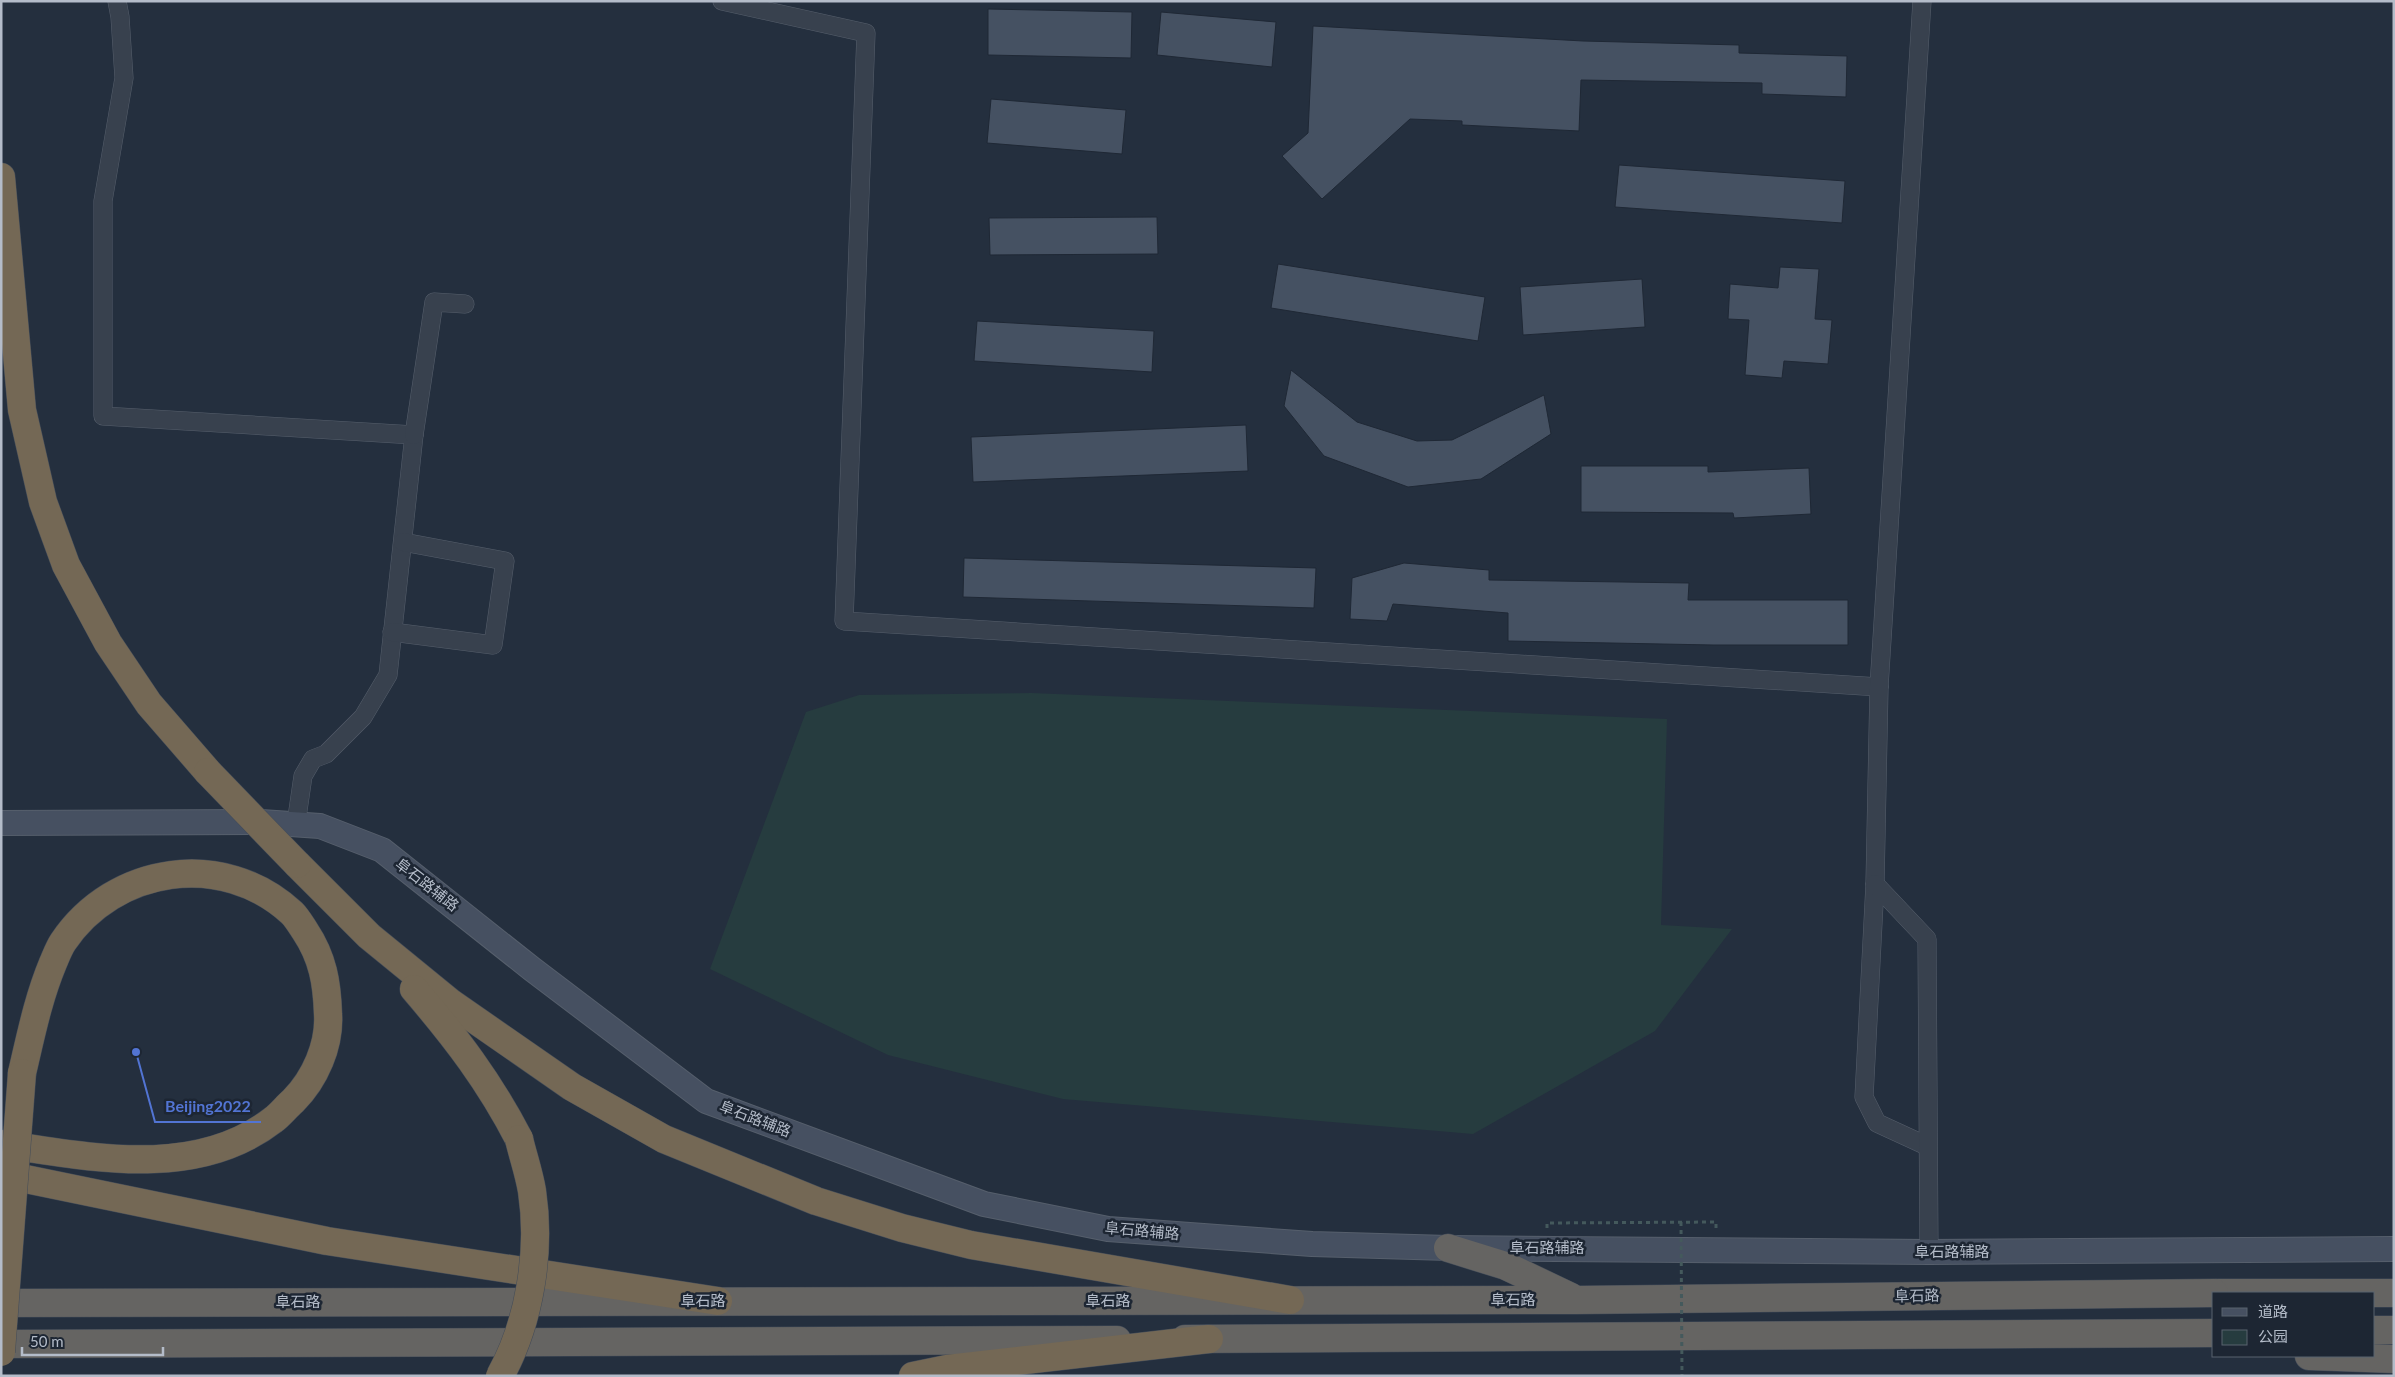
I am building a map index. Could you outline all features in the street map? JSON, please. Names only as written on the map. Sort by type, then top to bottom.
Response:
[{"type":"highway","points":[[1,177],[22,410],[43,502],[66,565],[108,642],[149,704],[208,772],[296,864],[369,936],[450,1003],[572,1087],[664,1139],[738,1171],[816,1201],[902,1228],[971,1245],[1290,1300]]},
{"type":"highway","points":[[1,1144],[106,1158],[150,1160],[193,1155],[233,1143],[273,1120],[303,1091],[321,1058],[329,1021],[326,980],[317,949],[292,913],[252,885],[210,873],[166,874],[121,889],[88,912],[62,943],[40,994],[22,1073],[1,1352]]},
{"type":"highway","points":[[369,936],[463,1047],[498,1098],[519,1139],[532,1191],[535,1240],[531,1282],[518,1333],[500,1376]]},
{"type":"highway","points":[[1,1174],[327,1241],[718,1301]]},
{"type":"highway","points":[[1448,1248],[1506,1266],[1577,1300]]},
{"type":"highway","points":[[2283,1292],[2394,1277]]},
{"type":"highway","name":"阜石路","points":[[1,1303],[1577,1300],[2212,1293]]},
{"type":"highway","points":[[2375,1293],[2394,1293]]},
{"type":"highway","points":[[2375,1330],[2394,1330]]},
{"type":"highway","points":[[1,1344],[2212,1333]]},
{"type":"highway","points":[[2150,1334],[2212,1343]]},
{"type":"highway","points":[[913,1376],[947,1369],[1209,1339]]},
{"type":"highway","points":[[2337,1357],[2394,1359]]},
{"type":"main road","name":"阜石路辅路","points":[[1,823],[261,822],[320,826],[382,850],[532,969],[706,1101],[890,1171],[984,1204],[1108,1229],[1312,1244],[1448,1248],[1930,1252],[2394,1250]]},
{"type":"street","points":[[117,1],[120,17],[124,78],[103,201],[103,416],[414,435]]},
{"type":"street","points":[[722,1],[866,33],[844,621],[1879,687]]},
{"type":"street","points":[[1922,1],[1879,687],[1875,884],[1864,1097],[1878,1123],[1927,1146]]},
{"type":"street","points":[[296,824],[303,776],[313,759],[326,754],[363,717],[388,675],[414,435],[434,302],[466,304]]},
{"type":"street","points":[[392,632],[494,645],[506,560],[403,542]]},
{"type":"street","points":[[1875,884],[1927,939],[1927,1146],[1930,1252]]},
{"type":"path","points":[[1547,1222],[1716,1222]]},
{"type":"path","points":[[1681,1222],[1682,1376]]},
{"type":"green space","points":[[1031,693],[1667,719],[1661,925],[1732,929],[1655,1031],[1473,1134],[1063,1099],[888,1055],[710,969],[806,712],[859,695]]},
{"type":"building","points":[[988,9],[1132,12],[1131,58],[988,55]]},
{"type":"building","points":[[1161,12],[1276,22],[1272,67],[1157,55]]},
{"type":"building","points":[[1313,26],[1583,41],[1739,45],[1739,53],[1847,56],[1846,97],[1762,94],[1762,83],[1581,80],[1579,131],[1462,125],[1462,121],[1410,119],[1322,199],[1282,156],[1308,133]]},
{"type":"building","points":[[991,99],[1126,110],[1122,154],[987,143]]},
{"type":"building","points":[[1619,165],[1845,181],[1842,223],[1615,207]]},
{"type":"building","points":[[1157,217],[1158,254],[990,255],[989,218]]},
{"type":"building","points":[[1278,264],[1485,297],[1478,341],[1271,308]]},
{"type":"building","points":[[1780,267],[1819,269],[1815,319],[1832,320],[1828,364],[1784,361],[1782,378],[1745,375],[1749,320],[1728,319],[1730,284],[1778,288]]},
{"type":"building","points":[[1642,279],[1645,327],[1523,335],[1520,287]]},
{"type":"building","points":[[977,321],[1154,331],[1152,372],[974,361]]},
{"type":"building","points":[[1291,370],[1357,422],[1417,441],[1452,440],[1544,395],[1551,434],[1481,479],[1408,487],[1324,456],[1284,406]]},
{"type":"building","points":[[1246,425],[1248,471],[973,482],[971,437]]},
{"type":"building","points":[[1581,466],[1708,466],[1708,472],[1809,468],[1811,514],[1734,518],[1733,513],[1581,512]]},
{"type":"building","points":[[964,558],[1316,568],[1314,608],[963,597]]},
{"type":"building","points":[[1404,563],[1489,570],[1489,580],[1689,583],[1688,600],[1848,600],[1848,645],[1713,645],[1508,641],[1508,613],[1393,604],[1387,621],[1350,619],[1352,578]]},
{"type":"place","name":"Beijing2022","points":[[136,1052]]}]
